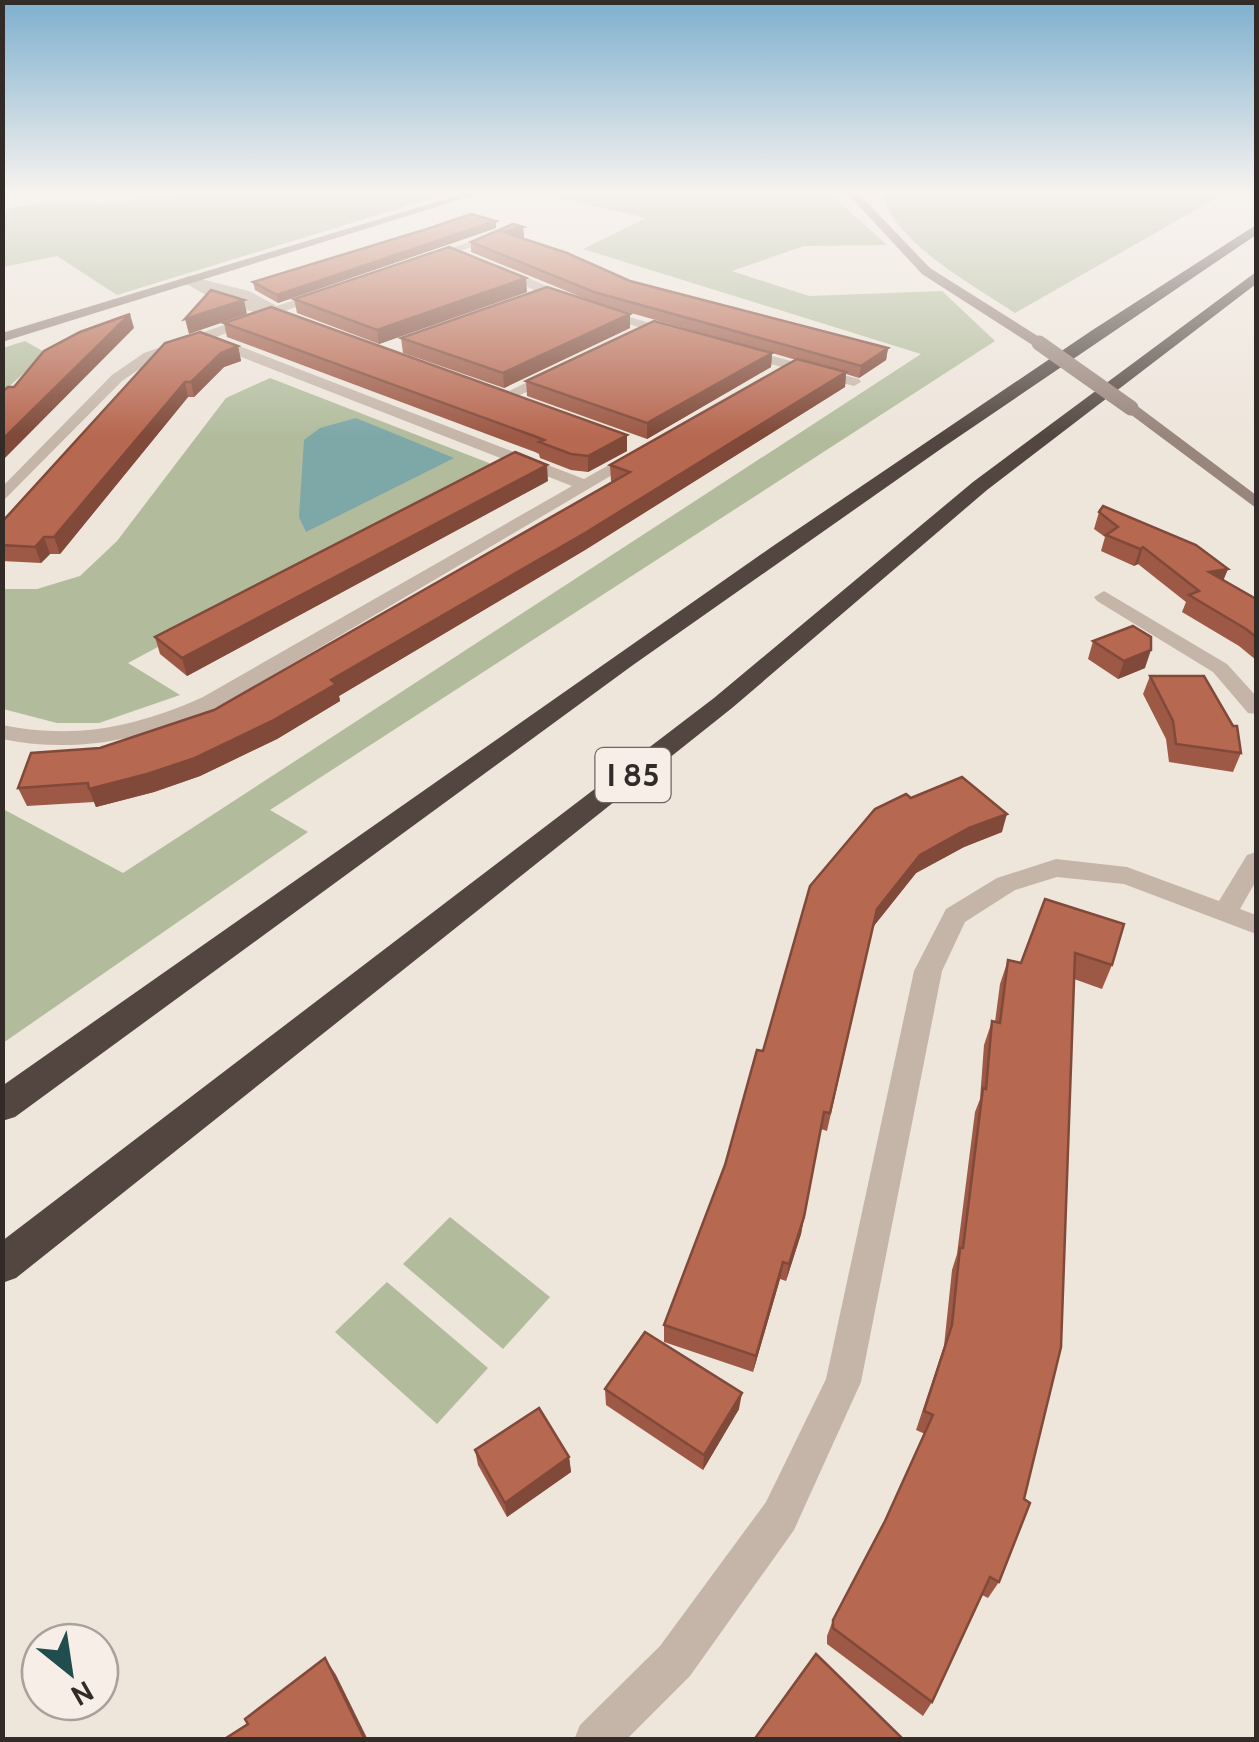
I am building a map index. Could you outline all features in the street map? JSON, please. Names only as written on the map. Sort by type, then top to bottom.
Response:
[{"type":"highway","points":[[2,1106],[590,682],[1066,352],[1188,273]]},
{"type":"highway","name":"I 85","points":[[2,1264],[723,703],[980,486],[1256,277]]},
{"type":"street","points":[[2,338],[223,273]]},
{"type":"street","points":[[507,273],[588,309],[684,336]]},
{"type":"street","points":[[930,273],[1039,343],[1256,503]]},
{"type":"street","points":[[196,282],[223,298],[255,310],[275,311],[304,326]]},
{"type":"street","points":[[2,497],[118,378],[149,356],[344,287]]},
{"type":"street","points":[[532,298],[549,292]]},
{"type":"street","points":[[633,335],[651,327]]},
{"type":"street","points":[[201,336],[586,486]]},
{"type":"street","points":[[720,346],[854,382]]},
{"type":"street","points":[[775,376],[792,366]]},
{"type":"street","points":[[503,398],[564,368]]},
{"type":"street","points":[[484,391],[520,404]]},
{"type":"street","points":[[2,732],[35,741],[91,742],[158,726],[228,692],[652,447],[630,443]]},
{"type":"street","points":[[1104,597],[1220,668],[1256,708]]},
{"type":"street","points":[[1226,911],[1256,860]]},
{"type":"street","points":[[596,1740],[675,1661],[780,1516],[843,1382],[928,971],[956,916],[1006,884],[1056,868],[1127,876],[1256,925]]},
{"type":"green space","points":[[84,273],[188,273],[117,295]]},
{"type":"green space","points":[[661,273],[739,273],[809,296],[942,291],[995,341],[270,810],[308,832],[3,1043],[3,809],[123,873],[921,354]]},
{"type":"green space","points":[[953,273],[1085,273],[1015,313]]},
{"type":"green space","points":[[25,341],[46,353],[3,392],[3,348]]},
{"type":"green space","points":[[270,378],[489,463],[491,468],[128,663],[180,695],[99,723],[57,723],[3,709],[3,589],[37,589],[80,576],[117,541],[226,398]]},
{"type":"green space","points":[[450,1217],[550,1297],[503,1349],[403,1264]]},
{"type":"green space","points":[[387,1282],[488,1368],[437,1424],[335,1332]]},
{"type":"water","points":[[356,418],[454,458],[306,532],[299,517],[304,440],[320,428]]},
{"type":"building","points":[[282,273],[341,273],[277,295],[253,282]]},
{"type":"building","points":[[371,273],[514,273],[526,278],[377,330],[294,299]]},
{"type":"building","points":[[548,273],[613,273],[888,348],[861,366],[594,292]]},
{"type":"building","points":[[547,287],[630,314],[503,373],[401,338]]},
{"type":"building","points":[[211,290],[244,300],[185,319]]},
{"type":"building","points":[[271,307],[627,435],[588,456],[571,454],[539,442],[544,440],[534,436],[224,323]]},
{"type":"building","points":[[130,314],[2,440],[2,392],[14,387],[44,351],[80,332]]},
{"type":"building","points":[[654,321],[772,353],[647,423],[526,381]]},
{"type":"building","points":[[200,332],[238,346],[221,353],[191,382],[185,382],[54,537],[44,537],[35,547],[2,545],[2,522],[165,343]]},
{"type":"building","points":[[797,359],[846,372],[585,533],[331,680],[336,684],[272,721],[195,758],[147,774],[89,789],[88,783],[18,788],[31,753],[100,748],[214,710],[630,472],[610,465]]},
{"type":"building","points":[[515,452],[547,465],[182,658],[155,637]]},
{"type":"building","points":[[1103,506],[1196,545],[1228,569],[1209,572],[1256,599],[1256,637],[1189,595],[1199,591],[1143,547],[1106,535],[1118,527],[1099,512]]},
{"type":"building","points":[[1133,626],[1151,637],[1151,650],[1124,661],[1093,641]]},
{"type":"building","points":[[1150,676],[1204,676],[1233,726],[1237,726],[1241,753],[1176,744],[1173,721]]},
{"type":"building","points":[[962,777],[1007,814],[969,828],[920,855],[877,909],[830,1113],[824,1112],[804,1217],[789,1264],[783,1262],[756,1356],[664,1325],[725,1165],[757,1050],[763,1051],[810,886],[875,809],[906,794],[911,798]]},
{"type":"building","points":[[1045,899],[1124,924],[1112,965],[1075,953],[1061,1347],[1024,1499],[1030,1503],[999,1582],[990,1577],[932,1702],[833,1628],[833,1620],[885,1521],[933,1415],[924,1411],[952,1325],[992,1021],[1000,1023],[1008,960],[1021,963]]},
{"type":"building","points":[[645,1332],[742,1393],[704,1455],[605,1389]]},
{"type":"building","points":[[539,1408],[569,1457],[505,1503],[475,1450]]},
{"type":"building","points":[[816,1654],[904,1740],[758,1740],[756,1737]]},
{"type":"building","points":[[325,1658],[365,1740],[223,1740],[248,1724],[245,1719]]}]
